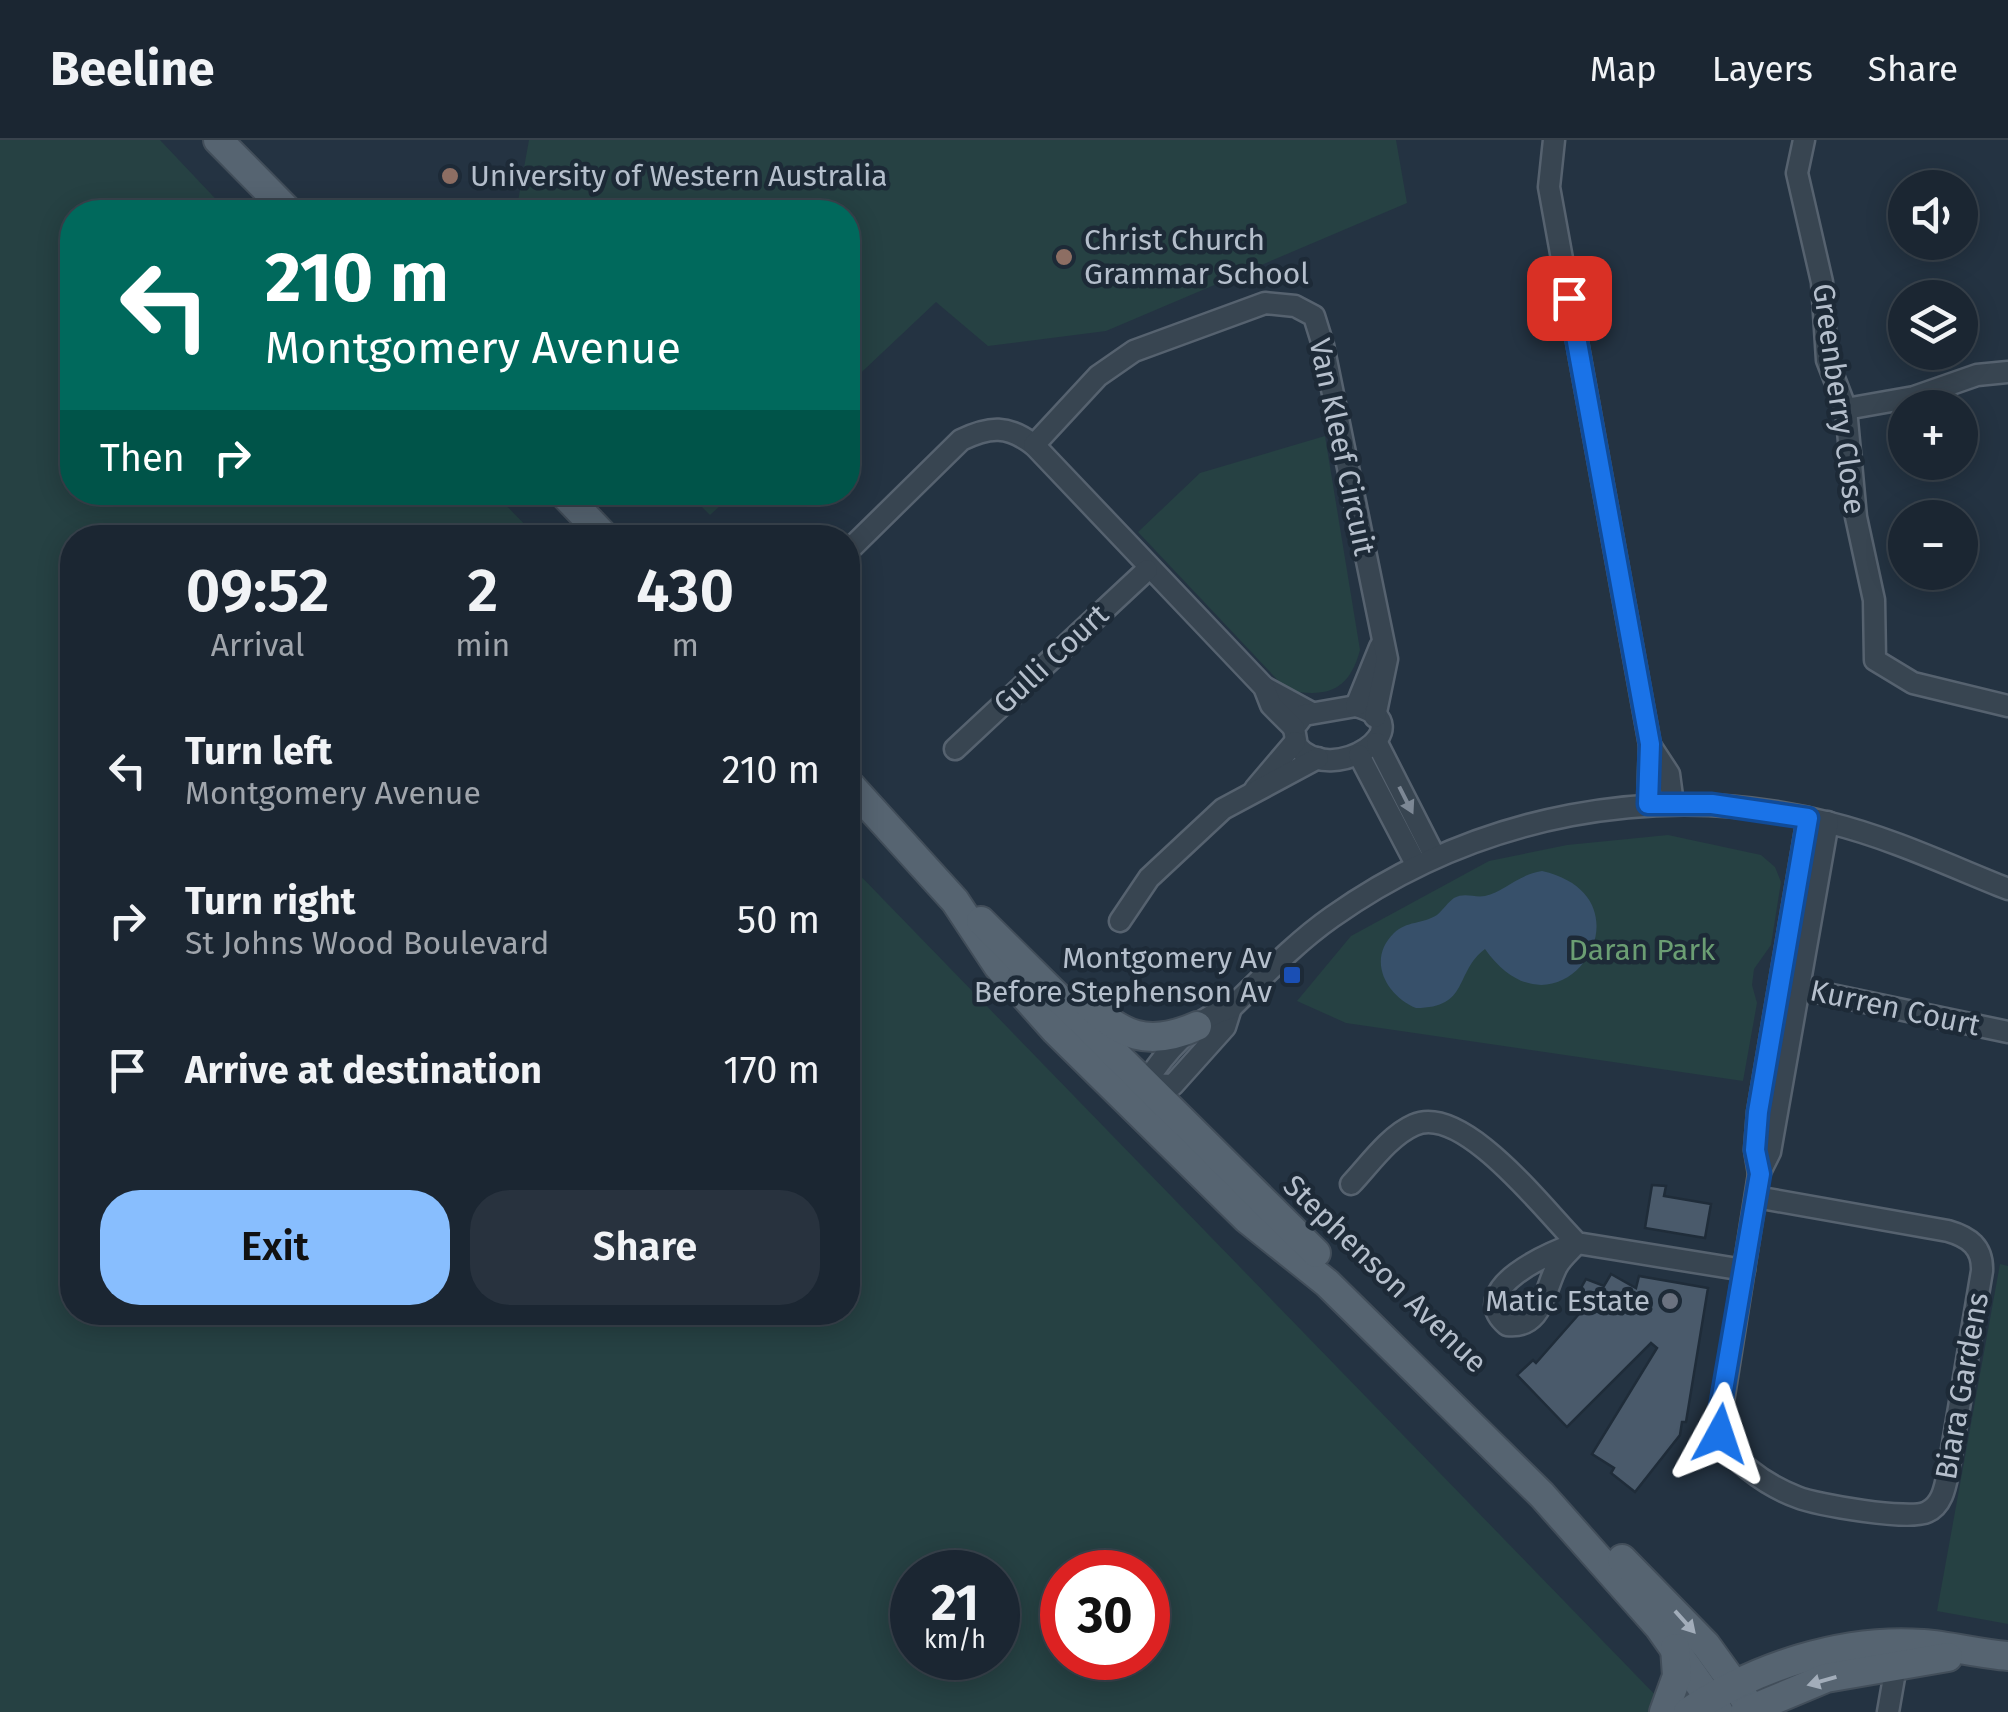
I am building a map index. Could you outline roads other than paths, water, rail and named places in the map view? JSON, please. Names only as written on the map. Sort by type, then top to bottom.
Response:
[{"type":"main road","points":[[218,140],[277,200]]},
{"type":"main road","points":[[574,505],[594,525]]},
{"type":"main road","name":"Stephenson Avenue","points":[[860,796],[956,901],[1000,937],[1144,1085],[1439,1369],[1661,1595],[1713,1701]]},
{"type":"main road","name":"Stephenson Avenue","points":[[956,901],[998,966],[1100,1075],[1248,1219],[1326,1283],[1542,1494],[1622,1582],[1713,1701],[1749,1710]]},
{"type":"main road","points":[[1000,937],[1038,953],[1106,1021],[1119,1028],[1158,1039],[1197,1026]]},
{"type":"main road","points":[[1713,1701],[1811,1656],[1880,1644],[1925,1644],[2008,1656]]},
{"type":"main road","points":[[1664,1712],[1677,1676],[1675,1648]]},
{"type":"main road","points":[[1749,1710],[1826,1678],[1969,1652]]},
{"type":"street","points":[[1554,140],[1549,187],[1650,744],[1648,804]]},
{"type":"street","name":"Greenberry Close","points":[[1804,140],[1797,174],[1822,282],[1827,360],[1846,409],[1856,518],[1874,600],[1875,660],[1913,683],[2008,706]]},
{"type":"street","name":"Van Kleef Circuit","points":[[1034,446],[1098,376],[1134,351],[1265,304],[1295,306],[1314,316],[1387,660],[1375,716],[1380,732],[1368,749]]},
{"type":"street","points":[[1846,409],[1891,402],[1977,375],[2008,372]]},
{"type":"street","points":[[860,539],[961,440],[982,430],[1001,428],[1034,446],[1147,570],[1264,687],[1310,712],[1356,706],[1375,716]]},
{"type":"street","name":"Gulli Court","points":[[956,749],[1147,570]]},
{"type":"street","points":[[1356,706],[1382,640]]},
{"type":"street","points":[[1264,687],[1306,756],[1318,758],[1368,749],[1426,862]]},
{"type":"street","points":[[1253,791],[1310,712]]},
{"type":"street","points":[[1650,744],[1668,774],[1673,804]]},
{"type":"street","points":[[1120,921],[1135,894],[1223,809],[1318,758]]},
{"type":"street","points":[[1144,1085],[1156,1066],[1210,1014],[1231,1008],[1331,918],[1426,862],[1550,819],[1648,804],[1764,809],[1818,820],[2008,890]]},
{"type":"street","name":"Biara Gardens","points":[[1756,1196],[1948,1231],[1969,1240],[1979,1250],[1982,1271],[1946,1482],[1936,1506],[1908,1517],[1797,1498],[1728,1451],[1720,1434],[1719,1414],[1744,1270],[1756,1196],[1760,1174],[1755,1150],[1758,1112],[1790,986],[1818,820]]},
{"type":"street","name":"Kurren Court","points":[[1790,986],[2008,1032]]},
{"type":"street","points":[[1100,1075],[1144,1085],[1173,1085],[1226,1027],[1231,1008]]},
{"type":"street","points":[[1144,1085],[1158,1124],[1248,1219]]},
{"type":"street","points":[[1351,1184],[1410,1127],[1446,1123],[1471,1136],[1577,1243],[1744,1270]]},
{"type":"street","points":[[1888,1712],[1896,1666]]},
{"type":"water","points":[[1542,871],[1577,886],[1594,909],[1596,935],[1586,960],[1567,978],[1542,985],[1514,977],[1485,949],[1445,1002],[1416,1008],[1396,995],[1381,965],[1386,943],[1394,933],[1437,915],[1458,896],[1492,894]]},
{"type":"place","name":"University of Western Australia","points":[[450,176]]},
{"type":"place","name":"Christ Church Grammar School","points":[[1064,257]]},
{"type":"place","name":"Montgomery Av Before Stephenson Av","points":[[1292,975]]},
{"type":"place","name":"Matic Estate","points":[[1670,1301]]},
{"type":"park label","name":"Daran Park","points":[[1642,950]]}]
